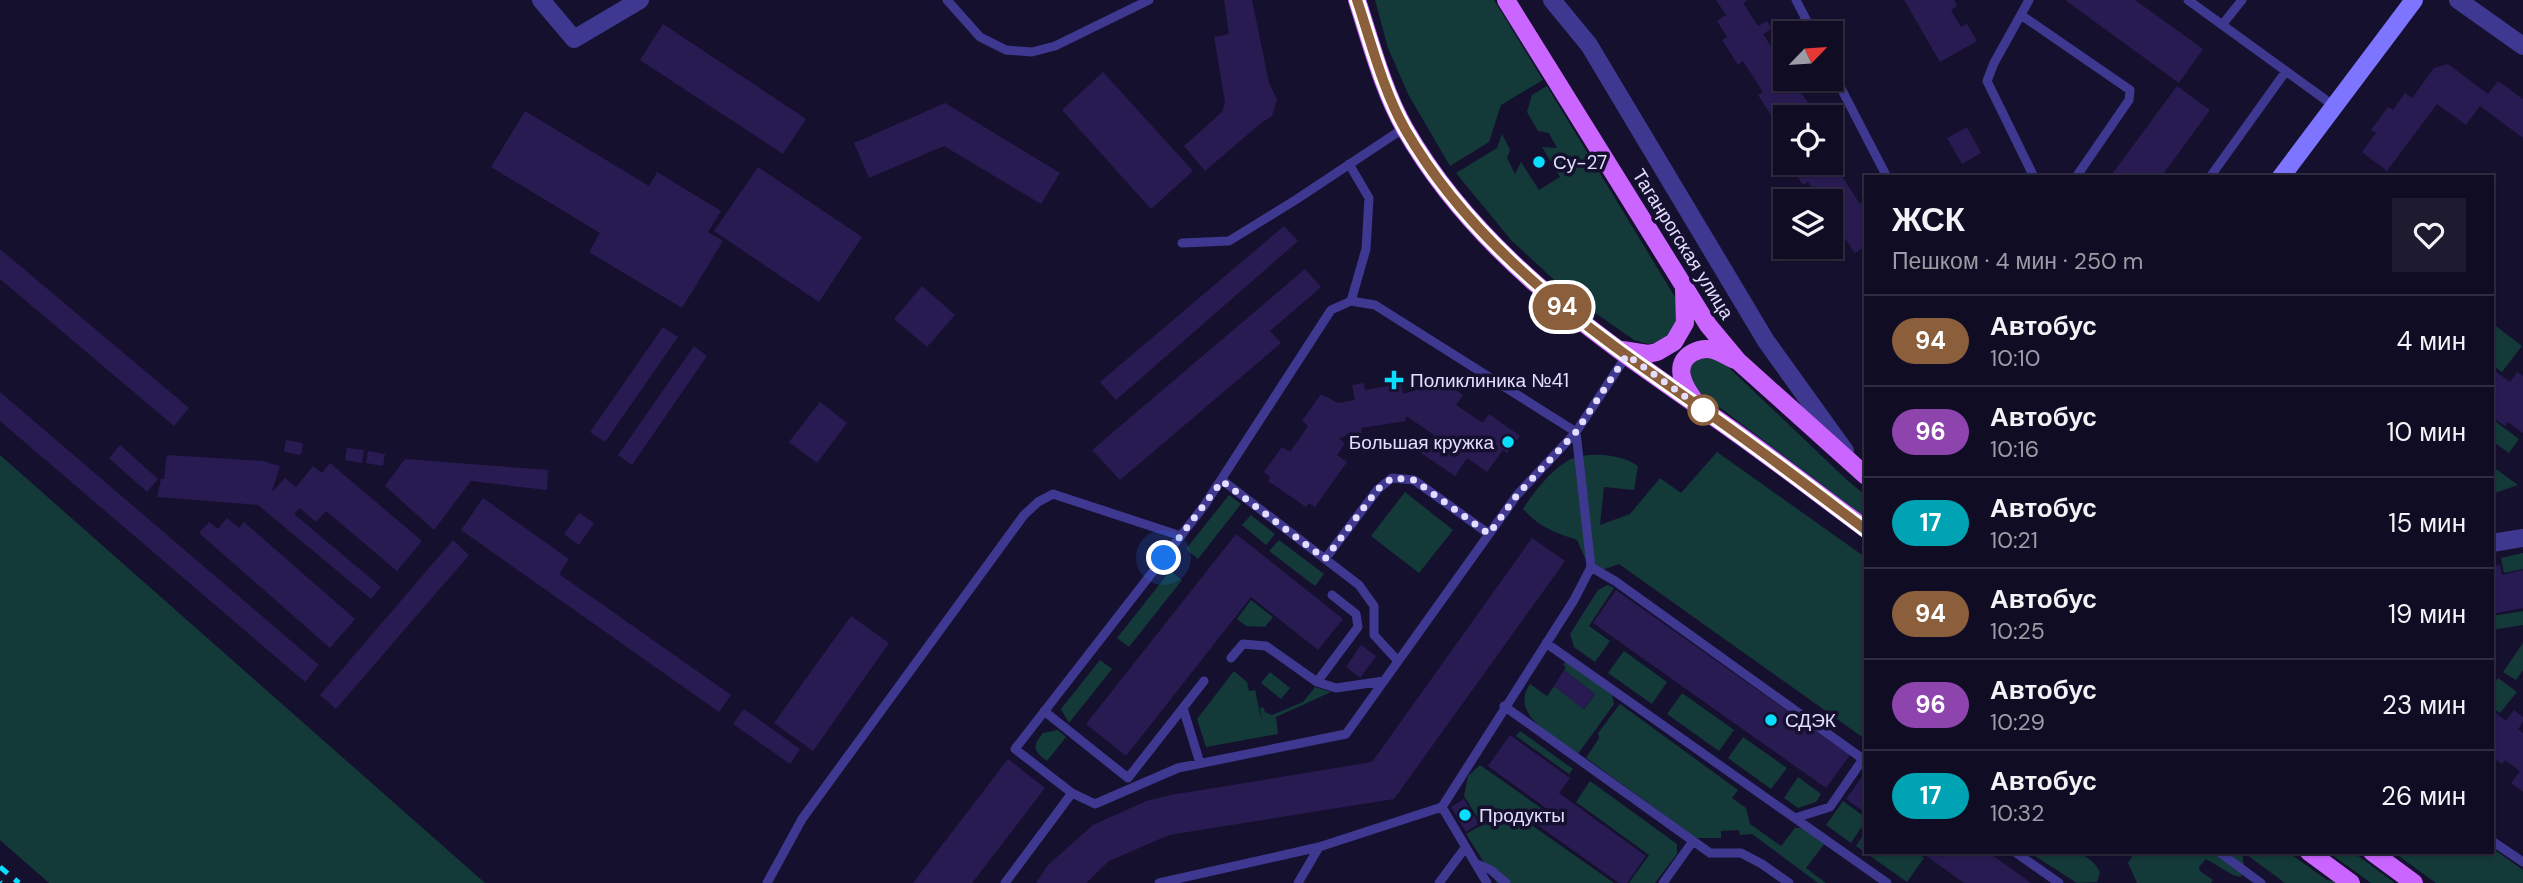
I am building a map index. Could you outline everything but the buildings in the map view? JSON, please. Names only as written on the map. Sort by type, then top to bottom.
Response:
[{"type":"main road","points":[[1357,0],[1375,56],[1404,128],[1437,178],[1501,253],[1567,311],[1864,528]]},
{"type":"main road","name":"Таганрогская улица","points":[[1506,0],[1708,325],[1738,361],[1862,474]]},
{"type":"main road","points":[[1623,352],[1648,354],[1674,342],[1685,323],[1683,284]]},
{"type":"main road","points":[[1698,406],[1685,387],[1682,377],[1685,359],[1692,353],[1706,349],[1738,361]]},
{"type":"main road","points":[[2312,854],[2351,883]]},
{"type":"main road","points":[[2375,854],[2414,883]]},
{"type":"street","points":[[541,0],[574,39],[640,0]]},
{"type":"street","points":[[1552,0],[1589,45],[1766,341],[1862,474]]},
{"type":"street","points":[[2282,175],[2414,0]]},
{"type":"street","points":[[2458,0],[2523,46]]},
{"type":"street","points":[[2494,543],[2523,538]]},
{"type":"lane","points":[[947,0],[981,37],[1006,50],[1032,52],[1055,46],[1149,0]]},
{"type":"lane","points":[[1796,0],[1807,21]]},
{"type":"lane","points":[[2029,0],[1987,81],[2033,175]]},
{"type":"lane","points":[[2188,0],[2334,106]]},
{"type":"lane","points":[[2222,25],[2242,0]]},
{"type":"lane","points":[[2021,15],[2130,90],[2129,100],[2077,175]]},
{"type":"lane","points":[[2211,175],[2286,71]]},
{"type":"lane","points":[[1842,91],[1886,175]]},
{"type":"lane","points":[[1182,243],[1229,241],[1404,128]]},
{"type":"lane","points":[[1349,164],[1369,198],[1366,249],[1351,301]]},
{"type":"lane","points":[[1576,432],[1375,305],[1351,301],[1331,310],[1222,481],[1015,749],[1072,793],[1095,804],[1178,768],[1346,734],[1517,495],[1576,432],[1623,352]]},
{"type":"lane","points":[[1159,883],[1319,847],[1442,807],[1574,600],[1591,567],[1576,432]]},
{"type":"lane","points":[[1325,559],[1378,489],[1392,478],[1414,480],[1489,534]]},
{"type":"lane","points":[[1222,481],[1359,585],[1374,606],[1374,635],[1398,661]]},
{"type":"lane","points":[[767,883],[802,819],[1024,515],[1038,502],[1053,494],[1181,536]]},
{"type":"lane","points":[[1591,567],[1615,581],[1863,759],[1830,807],[1795,818]]},
{"type":"lane","points":[[1317,682],[1358,627],[1356,614],[1332,595]]},
{"type":"lane","points":[[1546,643],[1886,883]]},
{"type":"lane","points":[[1231,658],[1243,644],[1266,646],[1317,682],[1336,688],[1384,681]]},
{"type":"lane","points":[[1044,711],[1128,778],[1204,681]]},
{"type":"lane","points":[[1504,706],[1710,853],[1741,853],[1789,883]]},
{"type":"lane","points":[[1182,708],[1200,763]]},
{"type":"lane","points":[[1005,883],[1072,793]]},
{"type":"lane","points":[[1442,807],[1487,883]]},
{"type":"lane","points":[[1663,883],[1693,841]]},
{"type":"lane","points":[[2494,842],[2523,862]]},
{"type":"lane","points":[[1298,883],[1319,847]]},
{"type":"lane","points":[[1439,883],[1465,848]]},
{"type":"lane","points":[[2018,854],[2059,883]]},
{"type":"lane","points":[[2221,854],[2261,883]]},
{"type":"lane","points":[[1475,863],[1491,870],[1506,883]]},
{"type":"green space","points":[[1375,0],[1494,0],[1543,80],[1501,105],[1489,142],[1450,166],[1408,94],[1388,48]]},
{"type":"green space","points":[[1547,86],[1681,307],[1673,334],[1662,342],[1648,344],[1634,340],[1574,298],[1511,240],[1456,173],[1497,148],[1502,134],[1510,150],[1507,158],[1515,174],[1521,162],[1539,190],[1560,177],[1542,147],[1557,148],[1549,133],[1538,131],[1527,112],[1532,95]]},
{"type":"green space","points":[[2494,325],[2522,346],[2502,372],[2494,366]]},
{"type":"green space","points":[[1700,354],[1721,360],[1864,494],[1864,516],[1690,385],[1688,362]]},
{"type":"green space","points":[[2494,420],[2519,439],[2509,453],[2494,442]]},
{"type":"green space","points":[[1717,452],[1864,556],[1864,738],[1619,564],[1602,570],[1585,558],[1577,540],[1548,529],[1523,509],[1556,469],[1569,460],[1586,455],[1614,456],[1638,466],[1634,490],[1604,487],[1600,525],[1630,514],[1660,478],[1681,493]]},
{"type":"green space","points":[[0,455],[485,883],[49,883],[0,840]]},
{"type":"green space","points":[[2494,467],[2518,485],[2494,493]]},
{"type":"green space","points":[[1405,492],[1453,530],[1419,573],[1371,536]]},
{"type":"green space","points":[[1229,495],[1241,504],[1198,559],[1186,549]]},
{"type":"green space","points":[[1251,515],[1275,534],[1266,545],[1242,525]]},
{"type":"green space","points":[[1279,540],[1324,574],[1315,586],[1269,551]]},
{"type":"green space","points":[[2523,553],[2523,569],[2504,573],[2501,558]]},
{"type":"green space","points":[[1170,571],[1182,580],[1129,647],[1117,638]]},
{"type":"green space","points":[[1608,585],[1614,588],[1589,626],[1610,641],[1595,662],[1574,647],[1570,634],[1598,590]]},
{"type":"green space","points":[[1251,600],[1273,617],[1265,627],[1246,626],[1237,619]]},
{"type":"green space","points":[[2523,611],[2523,625],[2494,630],[2494,616]]},
{"type":"green space","points":[[2523,643],[2523,670],[2516,680],[2503,672]]},
{"type":"green space","points":[[1624,651],[1667,682],[1652,704],[1608,673]]},
{"type":"green space","points":[[1100,660],[1112,669],[1069,723],[1061,709]]},
{"type":"green space","points":[[1566,660],[1612,695],[1614,704],[1578,754],[1538,725],[1525,705],[1525,695],[1530,684],[1547,696],[1554,686],[1584,709],[1595,694],[1564,670]]},
{"type":"green space","points":[[1234,671],[1247,682],[1249,691],[1255,690],[1262,723],[1260,708],[1263,707],[1265,712],[1272,715],[1303,702],[1315,687],[1331,692],[1276,717],[1278,734],[1206,747],[1197,719]]},
{"type":"green space","points":[[1270,672],[1290,688],[1281,699],[1261,683]]},
{"type":"green space","points":[[2498,678],[2517,692],[2500,713],[2494,709],[2494,684]]},
{"type":"green space","points":[[1682,693],[1734,730],[1719,751],[1667,714]]},
{"type":"green space","points":[[1620,704],[1738,790],[1732,798],[1746,808],[1750,824],[1781,846],[1795,828],[1804,828],[1825,843],[1806,868],[1826,883],[1818,883],[1752,834],[1740,835],[1739,830],[1721,831],[1721,838],[1696,838],[1586,758],[1599,738],[1598,733]]},
{"type":"green space","points":[[1058,730],[1066,737],[1047,761],[1037,751],[1037,742],[1043,733]]},
{"type":"green space","points":[[1520,731],[1573,769],[1569,774],[1516,736]]},
{"type":"green space","points":[[1743,737],[1787,768],[1771,789],[1728,758]]},
{"type":"green space","points":[[1480,765],[1544,810],[1533,826],[1614,883],[1497,883],[1466,834],[1482,825],[1464,796],[1468,776]]},
{"type":"green space","points":[[1798,777],[1821,794],[1816,802],[1798,808],[1784,798]]},
{"type":"green space","points":[[1590,781],[1677,844],[1677,854],[1655,883],[1629,883],[1649,855],[1576,802]]},
{"type":"green space","points":[[1843,801],[1864,816],[1864,824],[1851,843],[1826,825]]},
{"type":"green space","points":[[1864,834],[1864,852],[1856,846]]},
{"type":"green space","points":[[2494,849],[2523,870],[2523,883],[2436,883],[2396,854],[2494,854]]},
{"type":"green space","points":[[1867,854],[1919,854],[1924,858],[1907,882]]},
{"type":"green space","points":[[2080,854],[2088,858],[2100,872],[2097,882],[2077,883],[2035,856]]},
{"type":"green space","points":[[2134,854],[2242,854],[2244,867],[2241,877],[2206,859],[2199,867],[2200,871],[2213,880],[2211,883],[2137,883],[2128,863]]},
{"type":"green space","points":[[2246,854],[2290,854],[2327,880],[2341,883],[2285,883]]},
{"type":"green space","points":[[2331,854],[2356,854],[2395,883],[2371,883]]},
{"type":"railway","points":[[0,867],[19,883]]},
{"type":"bus line","name":"94","points":[[1357,0],[1375,56],[1404,128],[1437,178],[1501,253],[1567,311],[1864,528]]},
{"type":"place","name":"Су-27","points":[[1539,162]]},
{"type":"place","name":"Поликлиника №41","points":[[1394,380]]},
{"type":"place","name":"Большая кружка","points":[[1508,442]]},
{"type":"place","name":"СДЭК","points":[[1771,720]]},
{"type":"place","name":"Продукты","points":[[1465,815]]},
{"type":"route","points":[[1164,558],[1222,481],[1325,559],[1378,489],[1392,478],[1414,480],[1489,534],[1517,495],[1576,432],[1627,355],[1708,413],[1703,410]]}]
